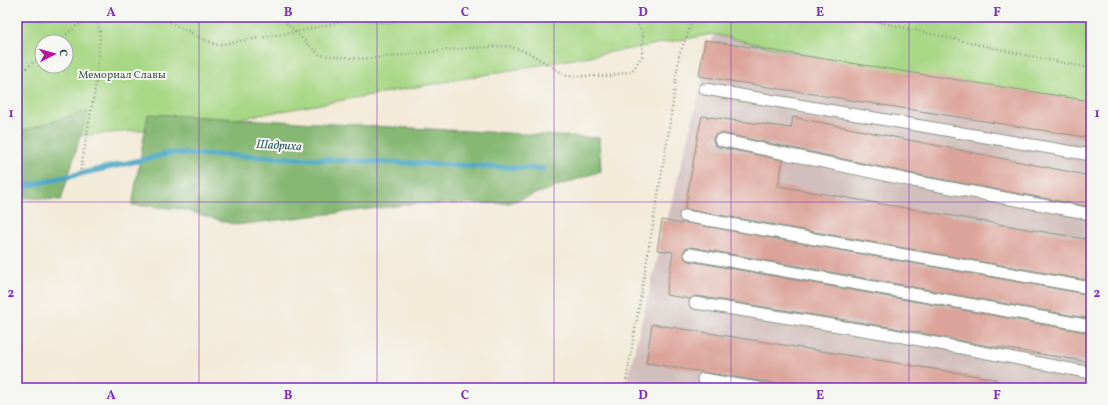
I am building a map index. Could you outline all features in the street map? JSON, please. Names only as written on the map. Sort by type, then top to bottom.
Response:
[{"type":"lane","points":[[705,89],[1091,155]]},
{"type":"lane","points":[[720,140],[913,182],[1091,214]]},
{"type":"lane","points":[[685,216],[1091,288]]},
{"type":"lane","points":[[690,254],[1091,326]]},
{"type":"lane","points":[[695,303],[888,334],[1091,373]]},
{"type":"lane","points":[[703,379],[757,388]]},
{"type":"path","points":[[67,34],[88,17]]},
{"type":"path","points":[[80,174],[97,77],[100,32],[96,17]]},
{"type":"path","points":[[159,17],[216,45],[295,32],[364,17]]},
{"type":"path","points":[[281,17],[320,55],[366,59],[467,48],[509,46],[529,53],[567,76],[610,76],[632,71],[642,56],[642,34],[634,17]]},
{"type":"path","points":[[621,388],[626,387],[670,124],[679,56],[694,17]]},
{"type":"path","points":[[857,17],[1038,58],[1091,68]]},
{"type":"path","points":[[1082,18],[1091,22]]},
{"type":"path","points":[[17,76],[34,62]]},
{"type":"shaded area","points":[[714,34],[1091,105],[1091,388],[625,388]]},
{"type":"green space","name":"Мемориал Славы","points":[[17,17],[866,17],[880,21],[882,17],[1091,17],[1091,106],[823,59],[713,34],[214,123],[17,142]]},
{"type":"green space","points":[[88,111],[61,200],[17,197],[17,132]]},
{"type":"green space","points":[[148,114],[599,138],[601,171],[509,203],[412,204],[236,225],[181,209],[132,205]]},
{"type":"building","points":[[705,40],[1091,101],[1091,138],[699,76]]},
{"type":"building","points":[[702,116],[791,128],[793,117],[1091,176],[1091,207],[914,174],[721,133],[715,135],[713,139],[715,145],[719,147],[783,160],[778,186],[1091,240],[1091,281],[685,209]]},
{"type":"building","points":[[662,220],[682,224],[682,222],[1091,295],[1091,319],[691,247],[685,249],[683,253],[685,259],[689,261],[1091,333],[1091,362],[983,345],[889,327],[696,296],[690,299],[666,295],[673,252],[657,250]]},
{"type":"building","points":[[652,324],[996,379],[995,388],[803,388],[646,363]]},
{"type":"waterway","name":"Шадриха","points":[[17,188],[172,153],[544,169]]}]
